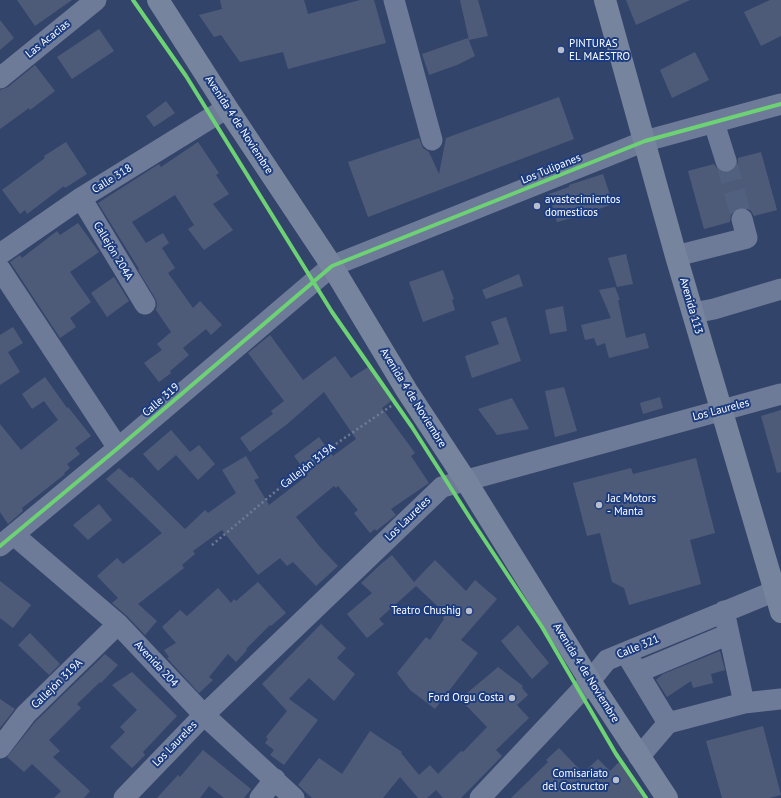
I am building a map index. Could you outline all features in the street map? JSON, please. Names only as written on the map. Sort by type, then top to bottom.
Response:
[{"type":"main road","name":"Avenida 4 de Noviembre","points":[[158,0],[227,108],[332,266],[398,400],[466,481],[590,681],[666,798]]},
{"type":"main road","name":"Avenida 113","points":[[605,0],[692,313],[776,590],[781,612]]},
{"type":"street","name":"Las Acacias","points":[[0,78],[96,0]]},
{"type":"street","points":[[394,0],[432,140]]},
{"type":"street","name":"Los Tulipanes","points":[[332,266],[645,141],[781,104]]},
{"type":"street","name":"Calle 318","points":[[0,254],[81,198],[227,108]]},
{"type":"street","points":[[714,123],[726,161]]},
{"type":"street","name":"Callejón 204A","points":[[81,198],[145,304]]},
{"type":"street","points":[[676,256],[747,238],[742,219]]},
{"type":"street","name":"Calle 319","points":[[7,541],[332,266]]},
{"type":"street","points":[[0,269],[118,448]]},
{"type":"street","points":[[692,313],[714,309],[781,289]]},
{"type":"street","name":"Los Laureles","points":[[124,798],[204,715],[442,487],[781,394]]},
{"type":"street","name":"Avenida 204","points":[[7,541],[118,624],[204,715],[294,798]]},
{"type":"street","name":"Calle 321","points":[[480,798],[590,681],[607,660],[776,590]]},
{"type":"street","points":[[724,612],[744,703]]},
{"type":"street","name":"Callejón 319A","points":[[0,748],[26,714],[118,624]]},
{"type":"street","points":[[638,672],[729,634]]},
{"type":"street","points":[[625,652],[668,722]]},
{"type":"street","points":[[640,757],[668,722],[744,703],[781,699]]},
{"type":"street","points":[[260,798],[275,779]]},
{"type":"building","points":[[17,0],[72,0],[35,26]]},
{"type":"building","points":[[220,0],[304,0],[308,14],[360,0],[374,0],[386,43],[288,69],[283,52],[240,62],[221,35],[214,37],[199,15],[222,9]]},
{"type":"building","points":[[460,0],[478,0],[488,36],[469,40]]},
{"type":"building","points":[[626,0],[690,0],[636,25]]},
{"type":"building","points":[[770,0],[781,0],[781,36],[761,46],[744,12]]},
{"type":"building","points":[[0,20],[14,38],[0,50]]},
{"type":"building","points":[[99,29],[114,51],[72,79],[57,57]]},
{"type":"building","points":[[468,38],[475,56],[457,65],[429,75],[422,54]]},
{"type":"building","points":[[695,52],[709,80],[672,98],[660,70]]},
{"type":"building","points":[[35,65],[55,91],[30,110],[29,108],[0,129],[0,90],[8,87]]},
{"type":"building","points":[[559,97],[574,139],[368,217],[348,162],[419,138],[423,148],[429,152],[439,174],[446,138]]},
{"type":"building","points":[[166,101],[175,113],[154,127],[146,116]]},
{"type":"building","points":[[66,142],[87,174],[65,188],[64,186],[27,214],[25,210],[20,214],[2,190],[45,158],[44,156]]},
{"type":"building","points":[[198,142],[219,173],[216,175],[229,194],[213,204],[233,230],[204,250],[188,229],[194,225],[175,195],[132,222],[146,243],[163,233],[169,243],[162,248],[175,268],[168,273],[193,308],[200,301],[222,325],[211,335],[206,329],[183,348],[189,355],[170,371],[171,373],[159,382],[144,363],[162,350],[157,344],[171,332],[156,310],[157,303],[155,298],[138,270],[139,269],[98,203],[159,164],[161,167]]},
{"type":"building","points":[[761,152],[777,210],[754,216],[751,211],[746,208],[739,208],[734,210],[731,215],[730,222],[704,229],[688,171],[714,164],[718,170],[724,173],[729,173],[735,169],[738,164],[738,158]]},
{"type":"building","points":[[603,174],[613,204],[557,222],[549,194],[569,187],[569,185]]},
{"type":"building","points":[[78,223],[99,252],[70,272],[91,302],[70,318],[76,327],[60,338],[10,262],[20,255],[22,258],[57,231],[60,235]]},
{"type":"building","points":[[626,254],[633,284],[617,287],[608,258]]},
{"type":"building","points":[[443,270],[454,299],[452,300],[455,310],[423,322],[409,282]]},
{"type":"building","points":[[519,274],[523,286],[486,299],[482,290]]},
{"type":"building","points":[[114,277],[129,301],[107,317],[91,293]]},
{"type":"building","points":[[615,287],[620,300],[618,300],[626,338],[645,333],[649,348],[609,358],[605,343],[597,346],[594,338],[585,340],[581,325],[611,318],[599,290]]},
{"type":"building","points":[[563,306],[567,331],[550,334],[545,310]]},
{"type":"building","points":[[506,317],[521,361],[472,378],[465,356],[499,344],[491,322]]},
{"type":"building","points":[[13,327],[23,343],[8,352],[20,372],[0,385],[0,335]]},
{"type":"building","points":[[270,335],[303,380],[335,356],[351,378],[368,367],[391,401],[382,408],[415,453],[411,456],[429,483],[391,509],[396,515],[376,531],[375,529],[370,533],[354,513],[358,510],[338,486],[336,488],[334,486],[296,517],[320,547],[338,566],[316,586],[293,562],[287,566],[280,558],[258,575],[222,530],[193,551],[195,554],[182,565],[184,568],[138,604],[157,621],[145,635],[112,603],[118,598],[97,576],[117,558],[123,564],[162,533],[106,479],[119,468],[130,478],[132,477],[185,529],[205,510],[208,513],[236,493],[222,470],[246,456],[259,478],[254,480],[269,505],[308,475],[294,456],[319,437],[333,456],[356,439],[324,392],[286,425],[250,452],[240,438],[273,414],[271,411],[284,401],[248,353]]},
{"type":"building","points":[[45,377],[67,408],[68,407],[91,436],[75,448],[80,454],[67,464],[70,468],[64,473],[65,474],[22,508],[23,511],[8,524],[0,512],[0,424],[21,450],[58,420],[44,401],[32,409],[22,394]]},
{"type":"building","points":[[564,387],[577,431],[555,437],[545,391]]},
{"type":"building","points":[[660,397],[663,408],[643,414],[640,403]]},
{"type":"building","points":[[512,398],[529,429],[497,435],[478,409]]},
{"type":"building","points":[[781,410],[781,472],[777,473],[761,416]]},
{"type":"building","points":[[171,430],[190,452],[199,445],[215,464],[198,480],[176,455],[158,471],[143,454]]},
{"type":"building","points":[[696,458],[715,533],[690,540],[701,584],[629,605],[624,588],[612,582],[600,533],[587,536],[573,483],[631,468],[633,474]]},
{"type":"building","points":[[99,504],[112,520],[88,540],[73,525]]},
{"type":"building","points":[[392,555],[414,582],[435,560],[466,591],[475,580],[497,599],[461,640],[478,653],[435,709],[410,690],[397,673],[426,637],[430,640],[446,614],[416,586],[379,619],[384,624],[367,638],[347,614],[372,593],[361,583]]},
{"type":"building","points":[[0,581],[31,605],[13,628],[0,618]]},
{"type":"building","points":[[258,582],[286,613],[271,626],[270,625],[246,649],[247,650],[236,662],[228,654],[209,677],[213,680],[199,693],[167,658],[169,657],[164,650],[176,643],[162,627],[180,610],[187,616],[218,588],[231,603],[234,599],[236,601]]},
{"type":"building","points":[[321,624],[346,648],[337,658],[355,674],[334,701],[309,678],[289,699],[318,720],[284,765],[270,755],[274,750],[265,743],[268,739],[266,737],[287,711],[262,684]]},
{"type":"building","points":[[518,625],[549,663],[532,679],[501,641]]},
{"type":"building","points":[[30,633],[60,664],[49,675],[18,645]]},
{"type":"building","points":[[720,651],[725,670],[711,674],[713,683],[693,688],[691,681],[667,697],[656,680],[663,674]]},
{"type":"building","points":[[105,654],[118,665],[101,683],[100,682],[77,704],[81,708],[49,740],[60,751],[53,757],[90,791],[84,798],[54,798],[61,791],[32,764],[24,772],[7,757],[35,722]]},
{"type":"building","points":[[498,667],[523,686],[522,688],[528,695],[517,705],[529,718],[496,750],[502,756],[461,798],[443,798],[436,790],[427,798],[418,798],[400,777],[383,798],[312,798],[298,785],[319,758],[342,774],[370,731],[402,752],[401,753],[419,775],[430,765],[438,774],[461,751],[463,752],[487,727],[460,699]]},
{"type":"building","points":[[132,672],[177,716],[143,752],[145,755],[132,768],[110,747],[125,732],[120,727],[137,710],[112,685]]},
{"type":"building","points":[[0,699],[15,709],[0,728]]},
{"type":"building","points":[[763,726],[781,795],[769,798],[722,798],[706,741]]},
{"type":"building","points":[[559,748],[583,773],[598,759],[610,771],[619,762],[644,798],[511,798],[548,762],[546,760]]},
{"type":"building","points":[[203,750],[251,789],[244,798],[224,798],[209,786],[200,798],[157,798],[178,775],[180,777]]},
{"type":"tunnel","points":[[726,161],[742,219]]},
{"type":"cycle path","points":[[133,0],[186,76],[332,312],[412,427],[542,627],[616,754],[646,798]]},
{"type":"cycle path","points":[[0,546],[332,266],[645,141],[781,104]]},
{"type":"place","name":"PINTURAS EL MAESTRO","points":[[561,50]]},
{"type":"place","name":"avastecimientos domesticos","points":[[537,206]]},
{"type":"place","name":"Jac Motors - Manta","points":[[599,505]]},
{"type":"place","name":"Teatro Chushig","points":[[469,611]]},
{"type":"place","name":"Ford Orgu Costa","points":[[512,698]]},
{"type":"place","name":"Comisariato del Costructor","points":[[616,780]]}]
